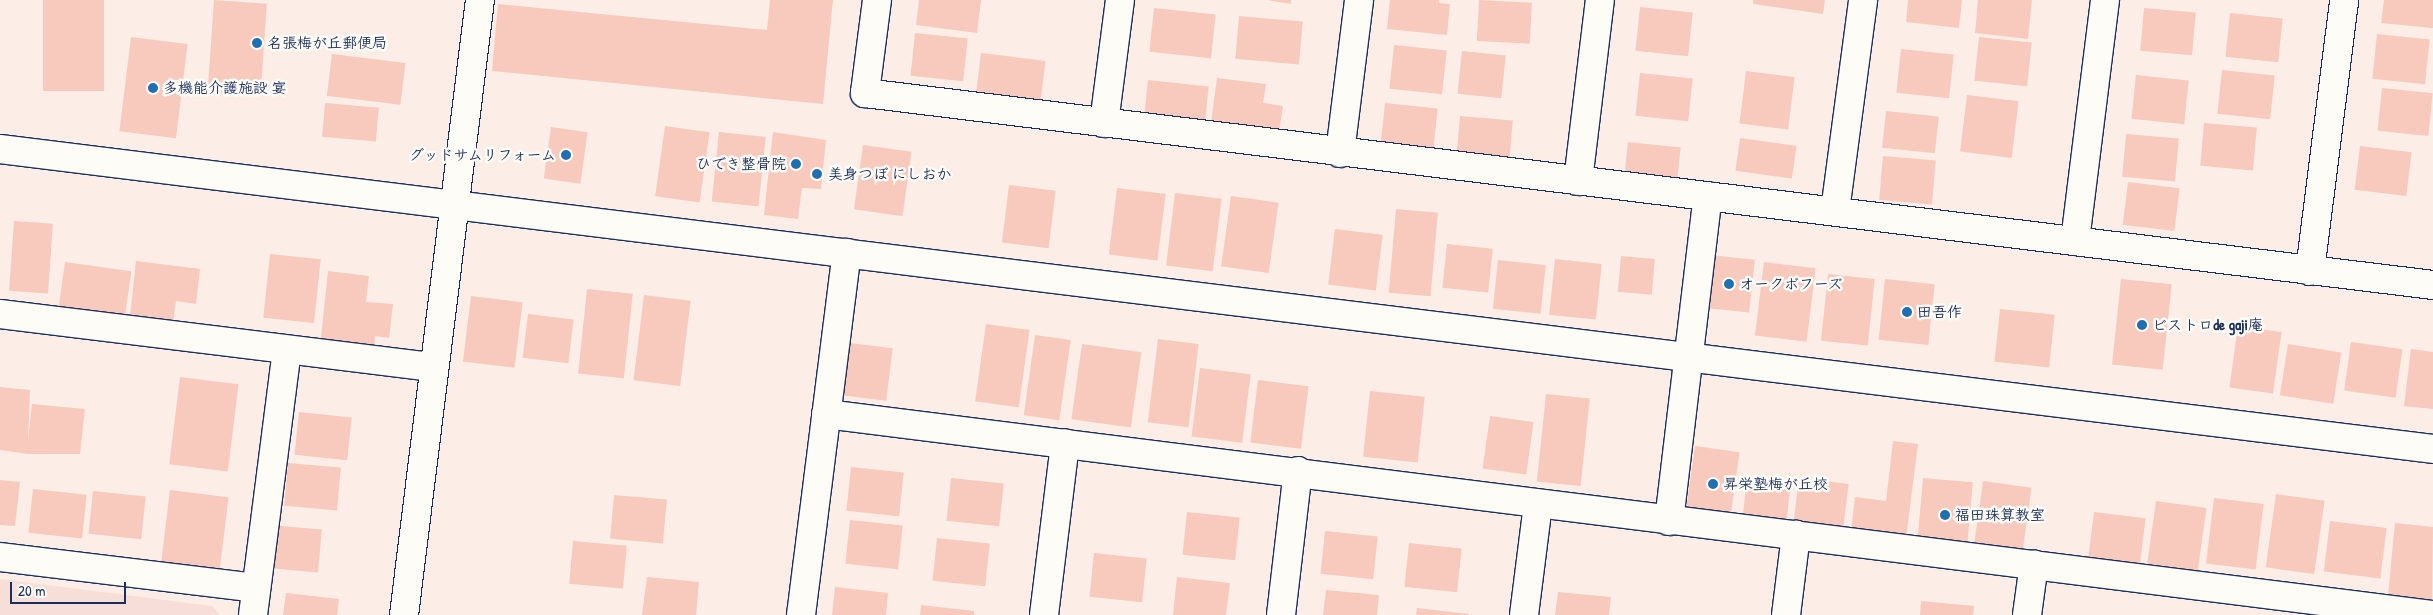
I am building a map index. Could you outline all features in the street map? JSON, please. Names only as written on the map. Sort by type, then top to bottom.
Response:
[{"type":"street","points":[[404,615],[433,367],[480,0]]},
{"type":"street","points":[[877,0],[865,93],[1340,153],[2075,240],[2433,286]]},
{"type":"street","points":[[1104,123],[1120,0]]},
{"type":"street","points":[[1340,153],[1359,0]]},
{"type":"street","points":[[1578,181],[1600,0]]},
{"type":"street","points":[[1835,211],[1863,0]]},
{"type":"street","points":[[2075,240],[2105,0]]},
{"type":"street","points":[[2310,271],[2344,0]]},
{"type":"street","points":[[0,149],[1690,356],[2433,450]]},
{"type":"street","points":[[1669,520],[1708,196]]},
{"type":"street","points":[[801,615],[847,253]]},
{"type":"street","points":[[0,314],[433,367]]},
{"type":"street","points":[[253,615],[287,350]]},
{"type":"street","points":[[826,414],[1298,471],[1538,504],[2034,564],[2269,604],[2433,615]]},
{"type":"street","points":[[1044,615],[1066,443]]},
{"type":"street","points":[[1281,615],[1298,471]]},
{"type":"street","points":[[1524,615],[1538,504]]},
{"type":"street","points":[[1786,615],[1796,536]]},
{"type":"street","points":[[0,557],[256,588]]},
{"type":"street","points":[[2027,615],[2034,564]]},
{"type":"shaded area","points":[[0,579],[212,606],[220,615],[0,615]]},
{"type":"building","points":[[43,0],[104,0],[104,91],[43,91]]},
{"type":"building","points":[[214,0],[267,4],[260,95],[208,92]]},
{"type":"building","points":[[770,0],[833,0],[823,104],[492,71],[498,4],[767,30]]},
{"type":"building","points":[[919,0],[981,0],[977,33],[916,25]]},
{"type":"building","points":[[1267,0],[1291,0],[1291,4]]},
{"type":"building","points":[[1390,0],[1439,0],[1439,3],[1450,4],[1447,35],[1387,29]]},
{"type":"building","points":[[1479,0],[1532,3],[1530,44],[1477,41]]},
{"type":"building","points":[[1753,0],[1825,0],[1823,14],[1753,4]]},
{"type":"building","points":[[1908,0],[1962,0],[1959,28],[1906,22]]},
{"type":"building","points":[[1978,0],[2032,0],[2028,39],[1975,33]]},
{"type":"building","points":[[2384,0],[2433,0],[2433,28],[2381,23]]},
{"type":"building","points":[[1640,7],[1693,13],[1688,56],[1635,51]]},
{"type":"building","points":[[1154,8],[1216,14],[1211,58],[1149,52]]},
{"type":"building","points":[[2144,8],[2196,13],[2192,55],[2140,51]]},
{"type":"building","points":[[2230,13],[2283,19],[2278,62],[2225,57]]},
{"type":"building","points":[[1239,16],[1303,22],[1299,64],[1235,59]]},
{"type":"building","points":[[915,33],[968,39],[963,81],[911,76]]},
{"type":"building","points":[[2377,34],[2430,40],[2425,84],[2372,79]]},
{"type":"building","name":"多機能介護施設 宴","points":[[131,37],[188,44],[176,138],[119,131]]},
{"type":"building","points":[[1979,37],[2032,43],[2027,86],[1974,81]]},
{"type":"building","points":[[1394,45],[1447,51],[1442,94],[1389,89]]},
{"type":"building","points":[[1901,49],[1954,55],[1949,98],[1896,93]]},
{"type":"building","points":[[1462,51],[1506,56],[1501,98],[1458,94]]},
{"type":"building","points":[[981,53],[1046,61],[1041,101],[976,93]]},
{"type":"building","points":[[332,54],[405,63],[400,105],[327,96]]},
{"type":"building","points":[[2222,70],[2275,76],[2270,119],[2217,114]]},
{"type":"building","points":[[1746,71],[1795,77],[1788,130],[1740,124]]},
{"type":"building","points":[[1640,73],[1693,79],[1688,121],[1636,116]]},
{"type":"building","points":[[2136,75],[2189,81],[2184,124],[2131,119]]},
{"type":"building","points":[[1217,78],[1266,84],[1263,103],[1283,106],[1279,132],[1211,123]]},
{"type":"building","points":[[1148,80],[1209,86],[1205,122],[1144,116]]},
{"type":"building","points":[[2382,88],[2433,93],[2428,136],[2378,131]]},
{"type":"building","points":[[1967,95],[2019,101],[2012,158],[1960,152]]},
{"type":"building","points":[[325,103],[379,108],[376,142],[322,137]]},
{"type":"building","points":[[1385,103],[1438,109],[1433,152],[1380,147]]},
{"type":"building","points":[[1886,111],[1939,117],[1935,153],[1882,148]]},
{"type":"building","points":[[1460,116],[1513,121],[1510,157],[1457,153]]},
{"type":"building","points":[[2204,123],[2257,128],[2253,170],[2200,166]]},
{"type":"building","points":[[665,126],[710,132],[700,203],[655,196]]},
{"type":"building","name":"グッドサムリフォーム","points":[[551,127],[588,132],[580,184],[544,178]]},
{"type":"building","points":[[719,132],[766,137],[758,207],[712,202]]},
{"type":"building","name":"ひでき整骨院","points":[[773,132],[826,140],[821,189],[802,188],[798,219],[764,215]]},
{"type":"building","points":[[2126,134],[2179,139],[2175,181],[2122,177]]},
{"type":"building","points":[[1740,138],[1796,146],[1792,179],[1735,171]]},
{"type":"building","points":[[1628,142],[1681,148],[1677,179],[1625,174]]},
{"type":"building","points":[[863,145],[912,152],[902,216],[854,209]]},
{"type":"building","points":[[2360,146],[2412,152],[2406,196],[2355,190]]},
{"type":"building","points":[[1883,156],[1936,161],[1932,204],[1879,200]]},
{"type":"building","points":[[2128,182],[2180,188],[2174,231],[2123,225]]},
{"type":"building","points":[[1009,185],[1056,191],[1049,248],[1002,243]]},
{"type":"building","points":[[1117,188],[1166,194],[1157,260],[1109,255]]},
{"type":"building","points":[[1175,193],[1222,199],[1213,271],[1166,265]]},
{"type":"building","points":[[1231,196],[1279,203],[1269,273],[1221,266]]},
{"type":"building","points":[[1396,209],[1438,213],[1431,296],[1389,293]]},
{"type":"building","points":[[14,221],[53,224],[48,294],[9,291]]},
{"type":"building","points":[[1335,229],[1383,235],[1376,290],[1328,285]]},
{"type":"building","points":[[1447,244],[1493,249],[1488,293],[1442,288]]},
{"type":"building","points":[[270,254],[321,259],[314,323],[263,318]]},
{"type":"building","name":"オークボフーズ","points":[[1710,255],[1755,260],[1749,312],[1704,308]]},
{"type":"building","points":[[1621,256],[1655,259],[1652,295],[1618,292]]},
{"type":"building","points":[[1555,259],[1602,264],[1596,320],[1549,315]]},
{"type":"building","points":[[1498,260],[1546,265],[1541,314],[1493,309]]},
{"type":"building","points":[[136,261],[200,269],[196,304],[176,301],[173,322],[130,317]]},
{"type":"building","points":[[65,262],[131,271],[124,326],[57,316]]},
{"type":"building","points":[[1764,262],[1816,268],[1807,342],[1755,335]]},
{"type":"building","points":[[328,271],[369,276],[366,302],[393,304],[389,338],[375,336],[374,353],[320,347]]},
{"type":"building","points":[[1828,274],[1875,279],[1868,346],[1821,341]]},
{"type":"building","name":"田吾作","points":[[1885,279],[1935,284],[1928,345],[1879,340]]},
{"type":"building","name":"ビストロde gaji庵","points":[[2121,279],[2172,284],[2163,370],[2112,365]]},
{"type":"building","points":[[587,289],[633,294],[624,378],[578,374]]},
{"type":"building","points":[[644,295],[691,301],[680,386],[634,380]]},
{"type":"building","points":[[471,296],[523,302],[515,368],[463,362]]},
{"type":"building","points":[[2000,309],[2055,315],[2049,367],[1994,362]]},
{"type":"building","points":[[528,314],[574,320],[568,363],[523,358]]},
{"type":"building","points":[[986,324],[1030,330],[1019,407],[975,401]]},
{"type":"building","points":[[2238,326],[2282,332],[2273,394],[2229,387]]},
{"type":"building","points":[[1035,335],[1071,340],[1059,420],[1024,415]]},
{"type":"building","points":[[1158,339],[1199,344],[1188,427],[1148,422]]},
{"type":"building","points":[[2351,342],[2402,349],[2396,398],[2344,391]]},
{"type":"building","points":[[850,343],[893,348],[886,401],[844,396]]},
{"type":"building","points":[[1082,344],[1141,352],[1131,428],[1071,419]]},
{"type":"building","points":[[2288,344],[2341,352],[2333,404],[2280,395]]},
{"type":"building","points":[[2411,349],[2433,352],[2433,409],[2404,406]]},
{"type":"building","points":[[1200,368],[1251,374],[1242,443],[1192,436]]},
{"type":"building","points":[[180,377],[239,384],[228,472],[169,464]]},
{"type":"building","points":[[1258,380],[1309,386],[1301,449],[1250,443]]},
{"type":"building","points":[[0,387],[30,390],[28,441],[32,404],[85,409],[80,454],[28,454],[0,450]]},
{"type":"building","points":[[1370,391],[1425,397],[1418,462],[1363,457]]},
{"type":"building","points":[[1546,394],[1590,399],[1581,486],[1537,482]]},
{"type":"building","points":[[299,412],[352,418],[347,460],[295,455]]},
{"type":"building","points":[[1490,416],[1534,422],[1526,475],[1483,468]]},
{"type":"building","points":[[1893,441],[1918,444],[1905,546],[1850,539],[1855,497],[1886,501]]},
{"type":"building","name":"昇栄塾梅が丘校","points":[[1695,446],[1740,452],[1730,523],[1685,516]]},
{"type":"building","points":[[288,463],[341,468],[337,510],[284,506]]},
{"type":"building","points":[[851,467],[904,473],[899,516],[846,511]]},
{"type":"building","points":[[1747,477],[1791,482],[1786,526],[1742,522]]},
{"type":"building","points":[[951,478],[1004,484],[999,526],[947,521]]},
{"type":"building","points":[[1799,478],[1849,484],[1843,534],[1793,528]]},
{"type":"building","name":"福田珠算教室","points":[[1923,478],[1973,482],[1967,552],[1917,548]]},
{"type":"building","points":[[0,480],[20,482],[15,526],[0,525]]},
{"type":"building","points":[[1983,481],[2032,488],[2023,549],[1974,542]]},
{"type":"building","points":[[33,489],[87,495],[82,538],[28,533]]},
{"type":"building","points":[[170,490],[229,497],[220,569],[161,561]]},
{"type":"building","points":[[93,491],[146,497],[141,539],[89,534]]},
{"type":"building","points":[[2276,494],[2325,501],[2314,574],[2266,567]]},
{"type":"building","points":[[614,495],[667,500],[663,543],[610,539]]},
{"type":"building","points":[[2214,498],[2264,504],[2256,570],[2206,564]]},
{"type":"building","points":[[2156,501],[2207,508],[2198,570],[2147,563]]},
{"type":"building","points":[[1187,512],[1240,518],[1235,560],[1183,555]]},
{"type":"building","points":[[2094,512],[2146,518],[2139,574],[2087,568]]},
{"type":"building","points":[[850,520],[903,526],[898,569],[845,564]]},
{"type":"building","points":[[2330,521],[2387,528],[2380,579],[2324,572]]},
{"type":"building","points":[[2395,523],[2433,527],[2432,610],[2387,606]]},
{"type":"building","points":[[269,525],[322,530],[318,572],[265,568]]},
{"type":"building","points":[[1325,531],[1378,537],[1373,579],[1321,574]]},
{"type":"building","points":[[937,538],[990,544],[985,586],[933,581]]},
{"type":"building","points":[[573,541],[627,546],[623,589],[569,584]]},
{"type":"building","points":[[1409,543],[1462,549],[1457,592],[1404,587]]},
{"type":"building","points":[[1094,553],[1147,559],[1142,602],[1089,597]]},
{"type":"building","points":[[647,577],[699,582],[696,615],[642,615]]},
{"type":"building","points":[[1177,577],[1230,583],[1226,615],[1173,615]]},
{"type":"building","points":[[835,587],[888,593],[886,615],[832,615]]},
{"type":"building","points":[[1326,590],[1379,595],[1377,615],[1323,615]]},
{"type":"building","points":[[1558,592],[1611,597],[1609,615],[1555,615]]},
{"type":"building","points":[[286,593],[339,599],[337,615],[283,615]]},
{"type":"building","points":[[1921,601],[1974,606],[1973,615],[1920,615]]},
{"type":"building","points":[[921,605],[974,611],[974,615],[920,615]]},
{"type":"building","points":[[1417,608],[1469,614],[1469,615],[1416,615]]},
{"type":"place","name":"名張梅が丘郵便局","points":[[257,43]]},
{"type":"place","name":"多機能介護施設 宴","points":[[153,88]]},
{"type":"place","name":"グッドサムリフォーム","points":[[566,155]]},
{"type":"place","name":"ひでき整骨院","points":[[796,164]]},
{"type":"place","name":"美身つぼ にしおか","points":[[817,174]]},
{"type":"place","name":"オークボフーズ","points":[[1729,284]]},
{"type":"place","name":"田吾作","points":[[1907,312]]},
{"type":"place","name":"ビストロde gaji庵","points":[[2142,325]]},
{"type":"place","name":"昇栄塾梅が丘校","points":[[1713,484]]},
{"type":"place","name":"福田珠算教室","points":[[1945,515]]}]
